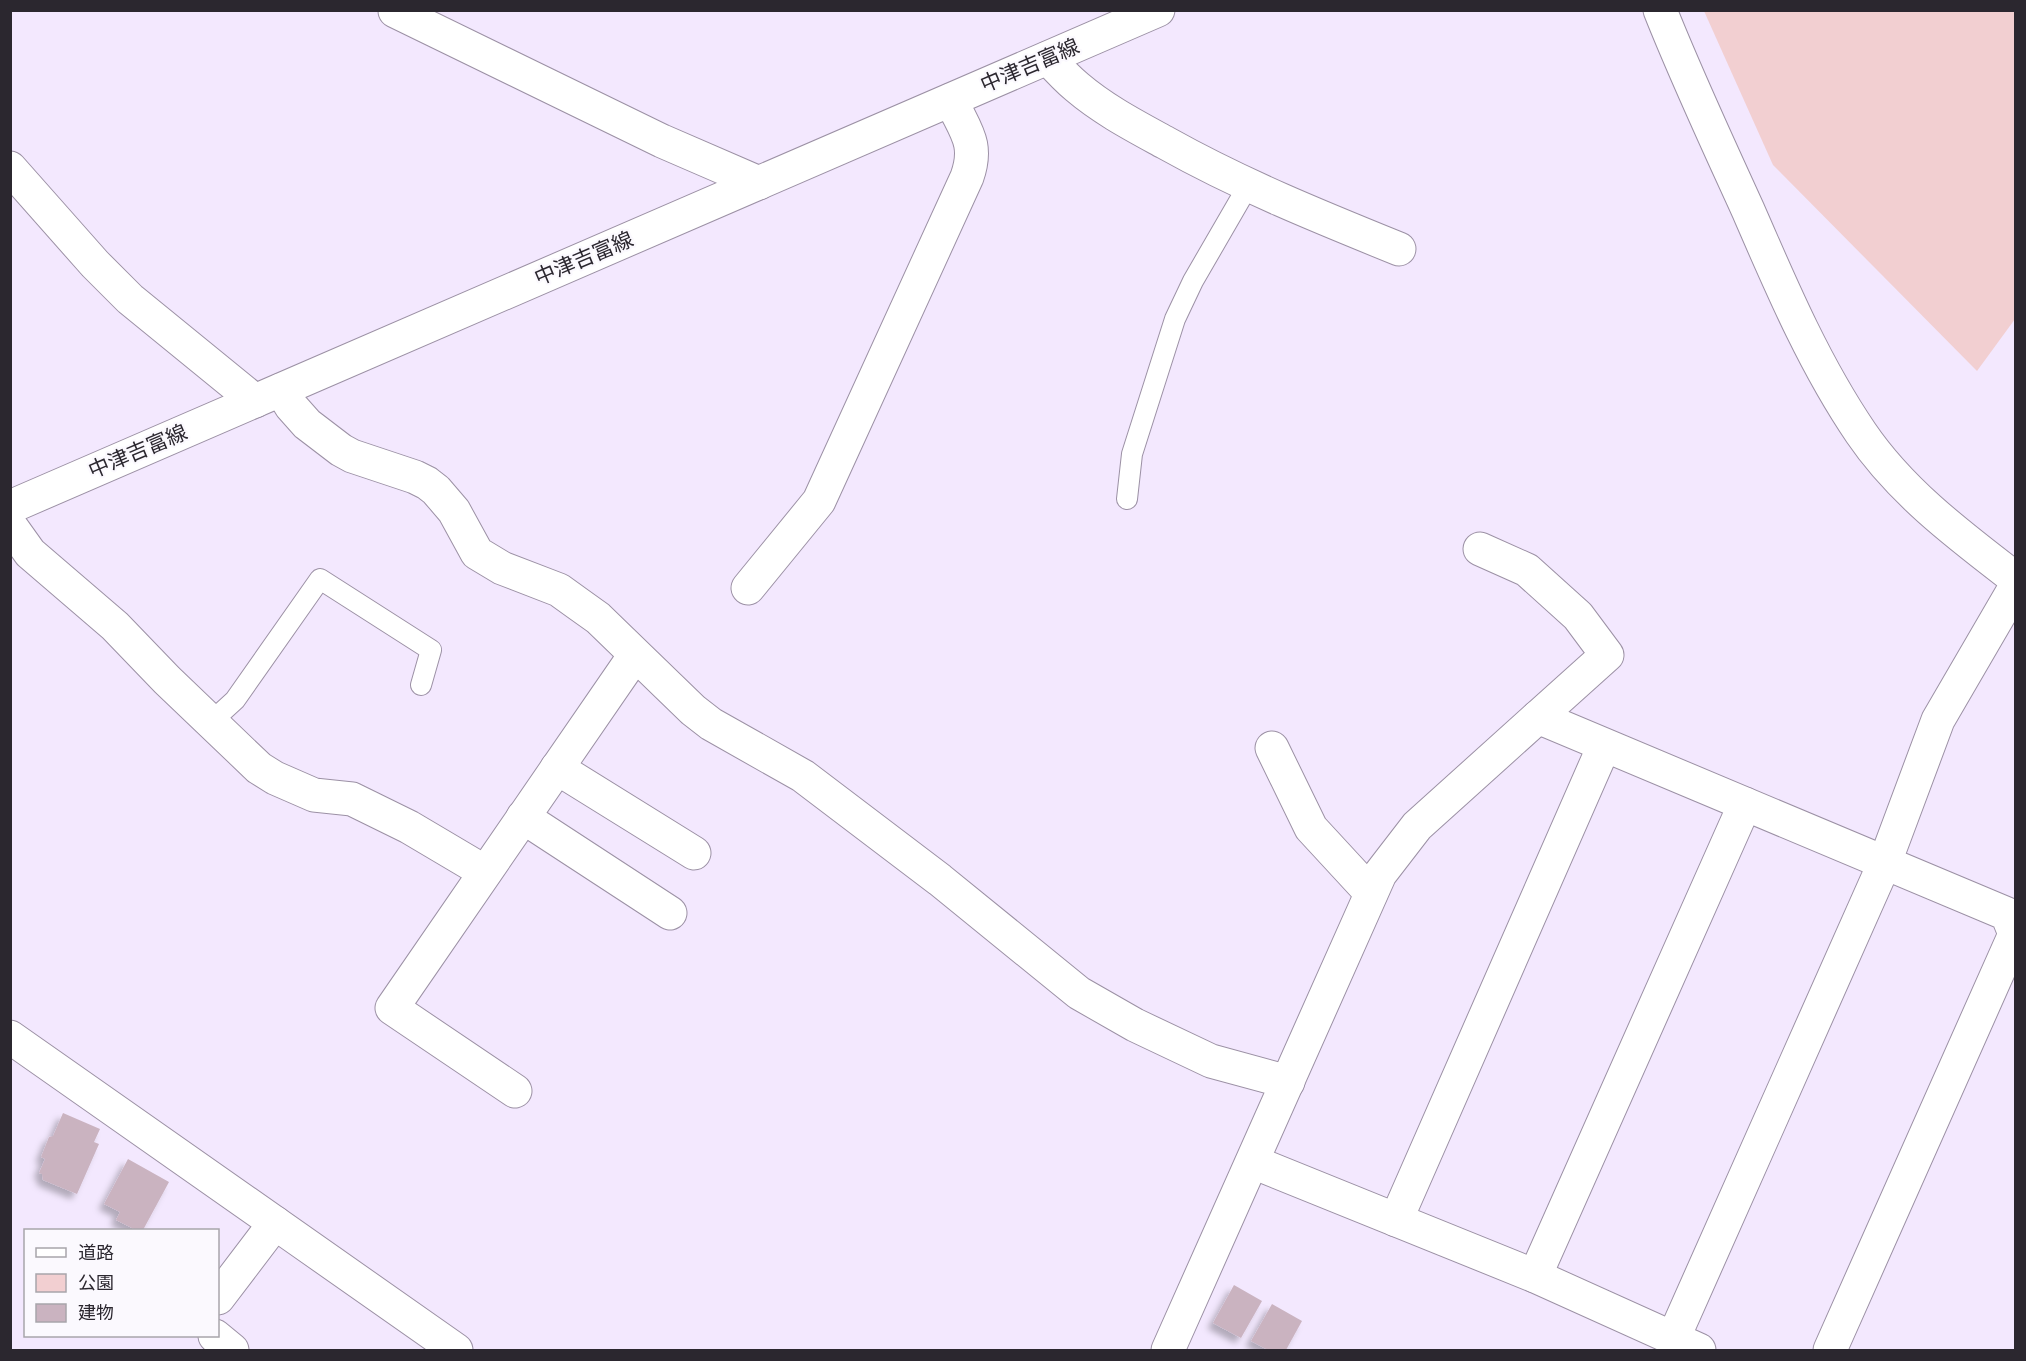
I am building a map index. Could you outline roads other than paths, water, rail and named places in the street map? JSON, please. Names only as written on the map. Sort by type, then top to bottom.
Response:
[{"type":"street","name":"中津吉富線","points":[[10,507],[1158,10]]},
{"type":"street","points":[[1660,10],[1782,289],[1824,376],[1861,433],[1894,474],[1937,516],[2016,579]]},
{"type":"street","points":[[395,11],[662,141],[759,183]]},
{"type":"street","points":[[1048,58],[1076,86],[1129,122],[1248,186],[1399,249]]},
{"type":"street","points":[[748,588],[822,494],[967,177],[973,147],[951,100]]},
{"type":"street","points":[[10,168],[79,247],[130,299],[268,396],[291,406],[307,424],[341,450],[427,483],[454,511],[477,553],[502,568],[559,590],[598,618],[711,724],[803,776],[940,880],[1079,993],[1136,1025],[1211,1062],[1288,1082]]},
{"type":"street","points":[[10,525],[30,554],[115,626],[166,680],[259,768],[274,778],[314,795],[352,799],[409,827],[485,872]]},
{"type":"street","points":[[1168,1350],[1380,874],[1417,826],[1607,655],[1578,616],[1527,570],[1480,549]]},
{"type":"street","points":[[1253,1162],[1535,1276],[1686,1345],[1885,862],[1938,720],[2016,586]]},
{"type":"street","points":[[515,1091],[392,1008],[635,655]]},
{"type":"street","points":[[1538,717],[2007,914],[2015,934],[1830,1350]]},
{"type":"street","points":[[1396,1220],[1604,746]]},
{"type":"street","points":[[1272,748],[1311,828],[1371,893]]},
{"type":"street","points":[[557,768],[694,853]]},
{"type":"street","points":[[1535,1276],[1745,804]]},
{"type":"street","points":[[523,818],[670,913]]},
{"type":"street","points":[[10,1036],[456,1350]]},
{"type":"street","points":[[219,1297],[275,1222]]},
{"type":"street","points":[[217,1337],[232,1350]]},
{"type":"lane","points":[[1127,499],[1132,454],[1175,319],[1193,281],[1248,186]]},
{"type":"lane","points":[[211,722],[234,700],[320,579],[431,650],[421,685]]}]
